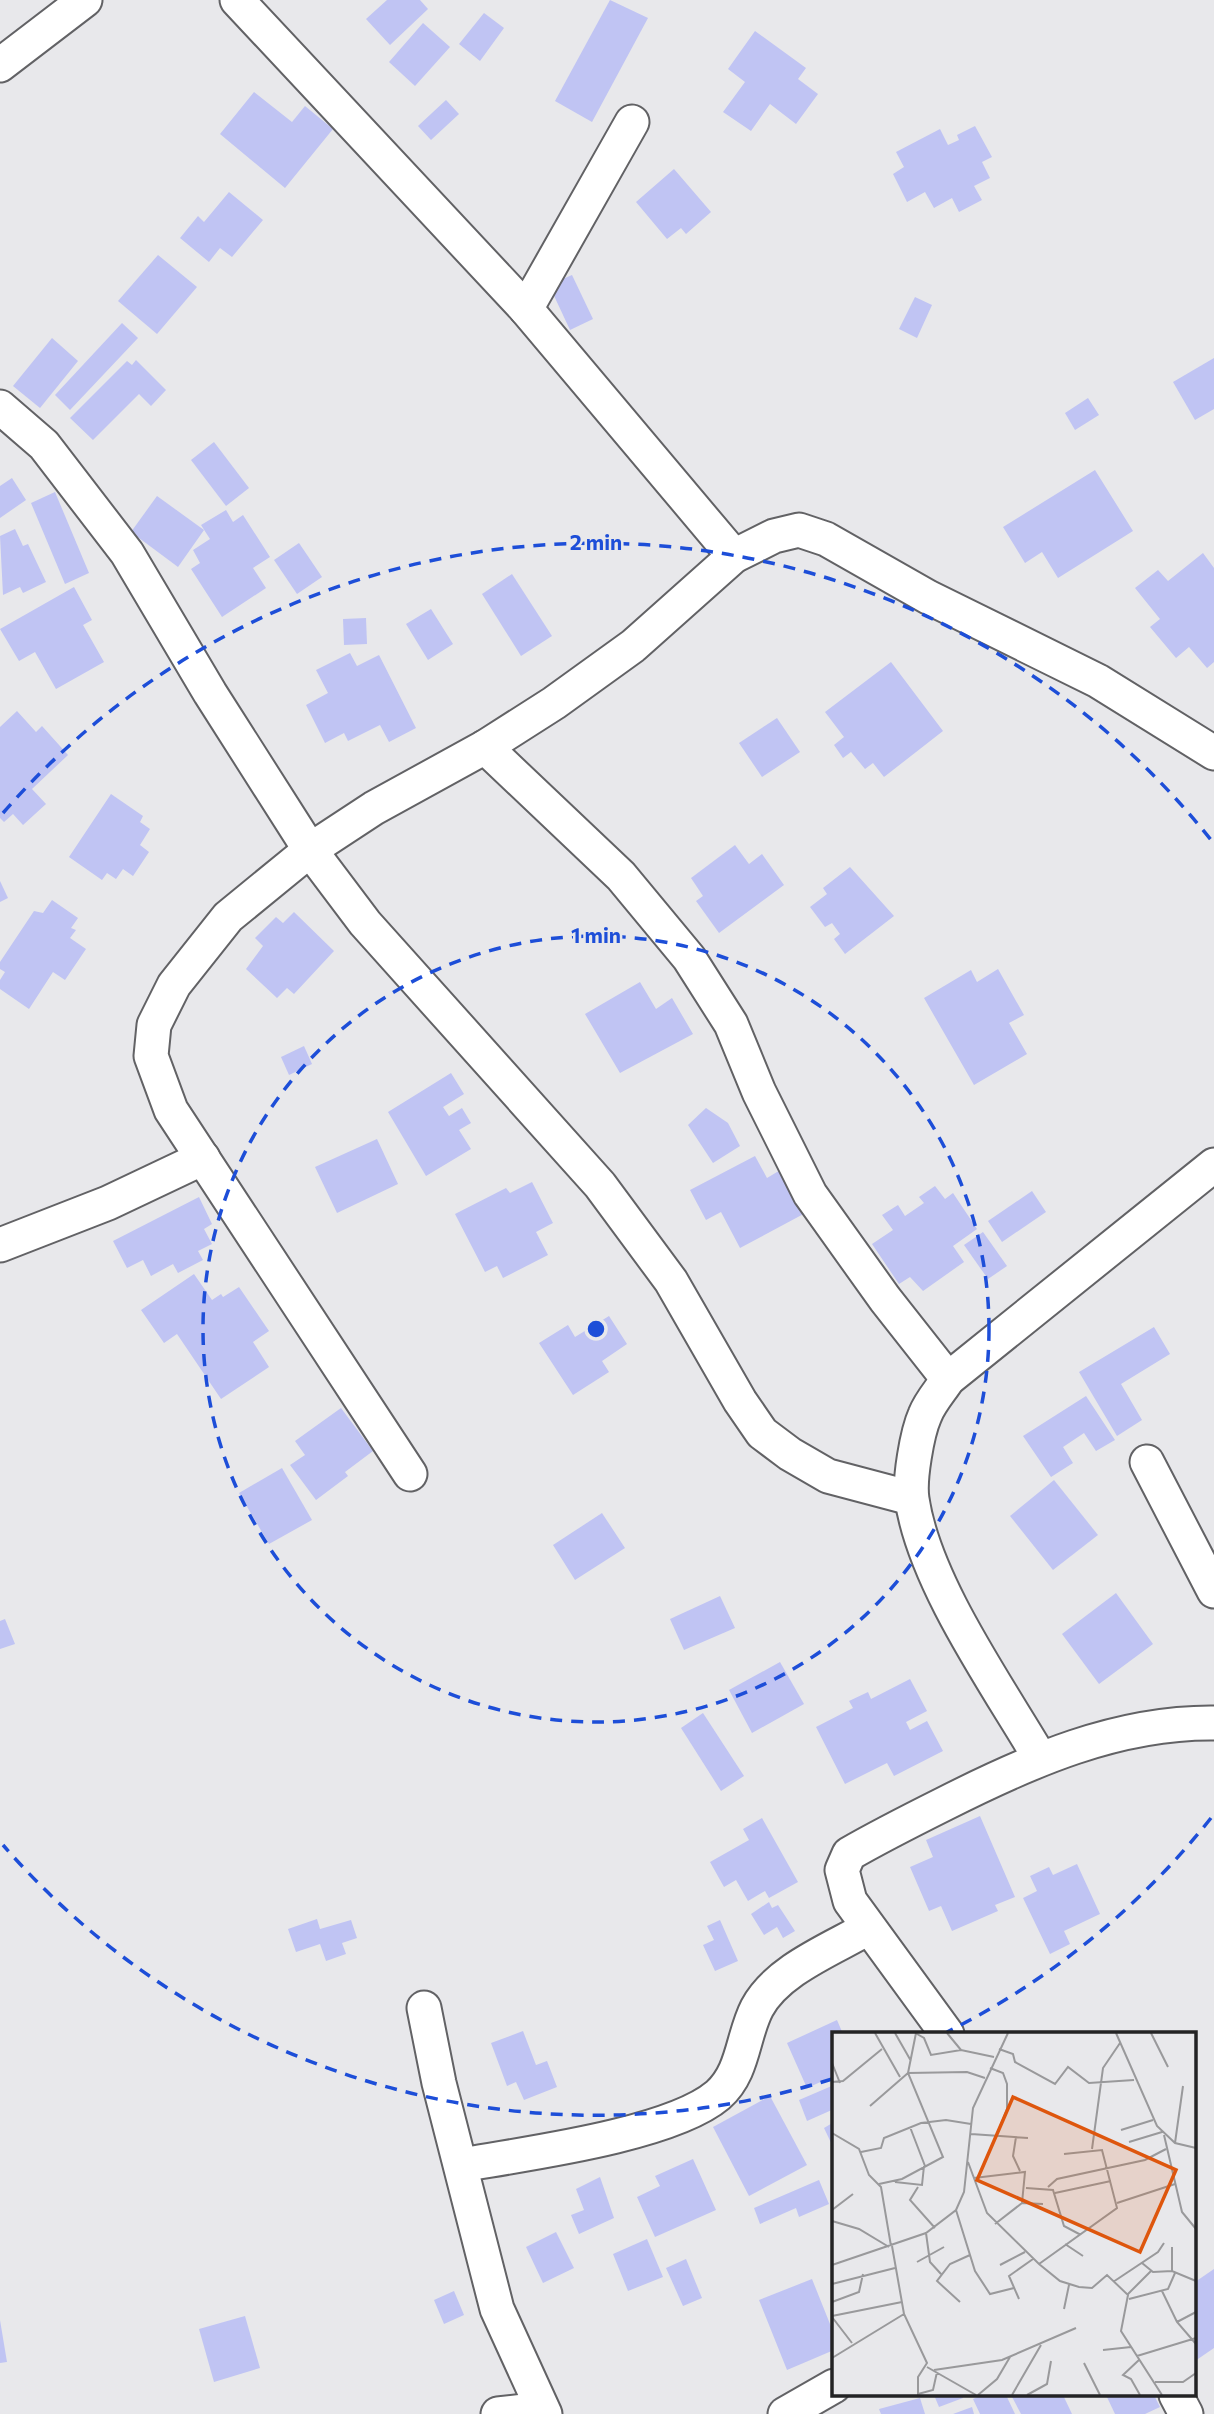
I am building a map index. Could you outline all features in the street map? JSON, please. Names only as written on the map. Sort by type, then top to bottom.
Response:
[{"type":"street","points":[[0,65],[85,0]]},
{"type":"street","points":[[237,0],[526,309],[734,556]]},
{"type":"street","points":[[526,309],[632,122]]},
{"type":"street","points":[[0,407],[44,444],[127,553],[209,693],[310,850],[365,923],[600,1185],[671,1281],[740,1401],[762,1433],[790,1454],[828,1476],[911,1498]]},
{"type":"street","points":[[410,1474],[171,1110],[159,1081],[151,1056],[155,1025],[174,985],[228,917],[310,850],[374,808],[485,747],[633,646],[734,556],[774,536],[799,530],[825,539],[928,597],[1098,681],[1214,753]]},
{"type":"street","points":[[485,747],[621,876],[689,958],[731,1024],[759,1092],[810,1194],[885,1299],[948,1379]]},
{"type":"street","points":[[0,1245],[108,1203],[203,1158]]},
{"type":"street","points":[[1040,1758],[943,1589],[911,1498],[917,1446],[925,1415],[948,1379],[1157,1214],[1214,1165]]},
{"type":"street","points":[[1147,1462],[1214,1591]]},
{"type":"street","points":[[946,2032],[869,1928],[844,1885],[842,1870],[849,1854],[1040,1758],[1106,1737],[1165,1725],[1214,1723]]},
{"type":"street","points":[[461,2165],[630,2132],[683,2114],[718,2095],[739,2067],[752,2019],[770,1989],[869,1928]]},
{"type":"street","points":[[424,2008],[439,2083],[496,2309],[544,2412],[498,2414]]},
{"type":"street","points":[[785,2414],[832,2387]]},
{"type":"street","points":[[1177,2396],[1186,2414]]},
{"type":"building","points":[[387,0],[420,0],[428,9],[390,45],[366,19]]},
{"type":"building","points":[[610,0],[648,18],[592,122],[555,101]]},
{"type":"building","points":[[484,13],[504,28],[480,61],[459,44]]},
{"type":"building","points":[[423,23],[450,47],[415,86],[389,62]]},
{"type":"building","points":[[755,31],[806,68],[798,79],[818,94],[796,124],[770,104],[751,131],[723,112],[745,82],[728,69]]},
{"type":"building","points":[[254,92],[292,122],[305,106],[333,129],[285,188],[220,134]]},
{"type":"building","points":[[446,100],[459,114],[431,140],[418,126]]},
{"type":"building","points":[[975,126],[992,157],[982,162],[990,178],[974,186],[982,200],[959,212],[952,198],[934,208],[925,192],[907,202],[893,174],[904,167],[896,152],[940,129],[948,145],[959,140],[957,135]]},
{"type":"building","points":[[674,169],[711,212],[686,234],[681,228],[667,239],[636,202]]},
{"type":"building","points":[[229,192],[263,220],[232,257],[220,248],[209,262],[180,238],[198,216],[204,222]]},
{"type":"building","points":[[158,255],[197,287],[157,334],[118,301]]},
{"type":"building","points":[[572,275],[593,319],[570,330],[549,285]]},
{"type":"building","points":[[915,297],[932,305],[917,338],[899,329]]},
{"type":"building","points":[[122,323],[138,338],[70,410],[55,395]]},
{"type":"building","points":[[52,338],[78,361],[40,408],[13,386]]},
{"type":"building","points":[[1214,358],[1214,409],[1195,420],[1173,382]]},
{"type":"building","points":[[136,360],[166,390],[151,406],[139,394],[93,440],[70,418],[127,361],[132,365]]},
{"type":"building","points":[[1088,398],[1099,415],[1075,430],[1065,413]]},
{"type":"building","points":[[214,442],[249,488],[226,506],[191,460]]},
{"type":"building","points":[[1095,470],[1133,531],[1058,578],[1042,552],[1025,563],[1003,527]]},
{"type":"building","points":[[12,478],[26,500],[0,518],[0,486]]},
{"type":"building","points":[[55,492],[89,573],[65,584],[31,503]]},
{"type":"building","points":[[157,496],[204,530],[178,567],[131,532]]},
{"type":"building","points":[[226,510],[233,522],[243,515],[270,557],[253,568],[266,588],[222,617],[191,569],[200,563],[193,550],[210,539],[201,525]]},
{"type":"building","points":[[15,529],[23,546],[28,544],[46,582],[23,593],[20,587],[3,595],[0,536]]},
{"type":"building","points":[[299,543],[322,577],[297,594],[274,560]]},
{"type":"building","points":[[1203,553],[1214,568],[1214,662],[1207,668],[1189,647],[1176,658],[1150,627],[1160,619],[1135,588],[1158,570],[1168,581]]},
{"type":"building","points":[[512,574],[552,636],[521,656],[482,594]]},
{"type":"building","points":[[74,587],[92,620],[83,625],[104,662],[56,689],[35,652],[19,661],[0,629]]},
{"type":"building","points":[[431,609],[453,644],[428,660],[406,624]]},
{"type":"building","points":[[366,618],[367,644],[344,645],[343,619]]},
{"type":"building","points":[[350,653],[357,666],[379,655],[416,728],[389,742],[380,725],[348,741],[344,733],[325,743],[306,705],[328,693],[316,670]]},
{"type":"building","points":[[891,662],[943,731],[884,777],[873,763],[865,769],[851,752],[843,758],[834,745],[844,737],[825,712]]},
{"type":"building","points":[[17,711],[36,732],[42,726],[68,755],[32,789],[46,804],[23,825],[13,814],[4,822],[0,818],[0,727]]},
{"type":"building","points":[[777,718],[800,752],[762,777],[739,743]]},
{"type":"building","points":[[111,794],[143,816],[140,822],[150,829],[140,845],[149,852],[133,876],[123,869],[116,879],[107,873],[102,880],[69,857]]},
{"type":"building","points":[[735,845],[749,864],[762,854],[784,885],[719,933],[696,901],[703,896],[691,878]]},
{"type":"building","points":[[850,867],[894,916],[845,954],[834,939],[840,934],[832,923],[825,927],[810,907],[827,894],[823,888]]},
{"type":"building","points":[[0,881],[8,898],[0,902]]},
{"type":"building","points":[[52,900],[78,918],[71,928],[76,930],[70,938],[86,949],[65,980],[53,972],[29,1009],[0,989],[0,980],[5,972],[0,969],[0,962],[34,911],[43,913]]},
{"type":"building","points":[[294,912],[334,951],[294,994],[287,988],[277,998],[246,969],[263,946],[255,938],[276,917],[283,923]]},
{"type":"building","points":[[998,969],[1024,1015],[1009,1023],[1027,1054],[974,1085],[924,998],[971,970],[977,982]]},
{"type":"building","points":[[640,982],[656,1009],[672,998],[693,1034],[620,1073],[585,1014]]},
{"type":"building","points":[[304,1046],[312,1064],[289,1075],[281,1057]]},
{"type":"building","points":[[451,1073],[464,1094],[443,1107],[449,1116],[462,1108],[471,1123],[459,1130],[471,1149],[426,1176],[388,1112]]},
{"type":"building","points":[[706,1108],[728,1123],[740,1146],[713,1163],[688,1125]]},
{"type":"building","points":[[377,1139],[398,1184],[337,1213],[315,1167]]},
{"type":"building","points":[[755,1156],[767,1178],[787,1166],[811,1210],[740,1248],[721,1212],[706,1220],[690,1190]]},
{"type":"building","points":[[532,1182],[553,1223],[536,1232],[548,1255],[503,1278],[497,1266],[485,1272],[455,1214],[506,1188],[510,1193]]},
{"type":"building","points":[[935,1186],[945,1199],[953,1193],[977,1229],[953,1246],[964,1262],[923,1291],[910,1277],[899,1284],[872,1244],[893,1230],[882,1215],[898,1205],[905,1216],[924,1203],[919,1197]]},
{"type":"building","points":[[1032,1191],[1046,1212],[1002,1242],[988,1221]]},
{"type":"building","points":[[199,1197],[212,1224],[204,1229],[212,1244],[198,1251],[203,1260],[178,1273],[173,1264],[151,1276],[143,1260],[127,1268],[113,1241]]},
{"type":"building","points":[[983,1232],[1007,1266],[988,1279],[964,1245]]},
{"type":"building","points":[[194,1274],[212,1300],[239,1287],[269,1331],[253,1342],[269,1367],[221,1399],[177,1334],[164,1343],[141,1310]]},
{"type":"building","points":[[609,1316],[627,1344],[602,1361],[609,1372],[573,1395],[539,1343],[568,1325],[575,1337]]},
{"type":"building","points":[[1154,1327],[1170,1354],[1121,1384],[1142,1420],[1117,1436],[1079,1372]]},
{"type":"building","points":[[1086,1396],[1115,1440],[1096,1451],[1084,1433],[1063,1447],[1073,1463],[1051,1477],[1023,1436]]},
{"type":"building","points":[[341,1408],[373,1451],[345,1472],[348,1476],[316,1500],[290,1465],[305,1455],[295,1441]]},
{"type":"building","points":[[282,1468],[312,1520],[269,1544],[239,1493]]},
{"type":"building","points":[[1054,1480],[1098,1535],[1053,1570],[1010,1516]]},
{"type":"building","points":[[602,1513],[625,1548],[575,1580],[553,1545]]},
{"type":"building","points":[[1116,1593],[1153,1644],[1099,1684],[1062,1634]]},
{"type":"building","points":[[720,1596],[735,1628],[684,1650],[670,1619]]},
{"type":"building","points":[[5,1619],[15,1644],[0,1649],[0,1621]]},
{"type":"building","points":[[780,1662],[804,1704],[752,1733],[729,1690]]},
{"type":"building","points":[[910,1679],[927,1711],[906,1722],[910,1730],[927,1721],[943,1751],[894,1776],[887,1763],[845,1784],[816,1727],[853,1708],[849,1701],[868,1692],[871,1699]]},
{"type":"building","points":[[703,1713],[744,1776],[721,1791],[681,1728]]},
{"type":"building","points":[[980,1816],[1015,1897],[995,1905],[998,1911],[952,1931],[941,1906],[929,1911],[910,1867],[933,1857],[926,1840]]},
{"type":"building","points":[[762,1818],[798,1882],[769,1898],[765,1891],[748,1901],[736,1880],[724,1887],[710,1862],[749,1840],[743,1829]]},
{"type":"building","points":[[1077,1864],[1100,1914],[1064,1931],[1070,1944],[1050,1954],[1023,1898],[1037,1891],[1030,1876],[1049,1867],[1053,1875]]},
{"type":"building","points":[[769,1902],[772,1908],[778,1905],[795,1931],[783,1938],[777,1927],[764,1935],[751,1914]]},
{"type":"building","points":[[317,1919],[320,1929],[351,1920],[357,1938],[342,1943],[346,1954],[326,1961],[320,1944],[296,1952],[288,1929]]},
{"type":"building","points":[[720,1920],[738,1961],[715,1971],[703,1945],[714,1940],[707,1926]]},
{"type":"building","points":[[837,2020],[842,2032],[832,2032],[832,2077],[807,2088],[787,2043]]},
{"type":"building","points":[[523,2031],[536,2065],[547,2061],[557,2087],[524,2100],[516,2082],[507,2086],[491,2043]]},
{"type":"building","points":[[832,2086],[832,2110],[807,2121],[799,2100]]},
{"type":"building","points":[[770,2096],[807,2165],[749,2196],[713,2127]]},
{"type":"building","points":[[832,2123],[832,2145],[824,2128]]},
{"type":"building","points":[[693,2159],[716,2210],[655,2237],[637,2197],[660,2186],[655,2176]]},
{"type":"building","points":[[600,2177],[614,2218],[579,2234],[571,2215],[584,2210],[576,2189]]},
{"type":"building","points":[[819,2180],[829,2204],[799,2217],[796,2208],[760,2224],[754,2208]]},
{"type":"building","points":[[556,2232],[574,2268],[543,2283],[526,2247]]},
{"type":"building","points":[[647,2239],[663,2277],[628,2291],[613,2254]]},
{"type":"building","points":[[686,2259],[702,2298],[683,2306],[666,2268]]},
{"type":"building","points":[[1214,2269],[1214,2348],[1196,2360],[1196,2281]]},
{"type":"building","points":[[812,2279],[832,2329],[832,2351],[787,2370],[759,2300]]},
{"type":"building","points":[[454,2291],[464,2315],[444,2324],[434,2300]]},
{"type":"building","points":[[245,2316],[260,2368],[214,2382],[199,2329]]},
{"type":"building","points":[[0,2320],[7,2362],[0,2363]]},
{"type":"building","points":[[934,2396],[962,2396],[963,2398],[939,2407]]},
{"type":"building","points":[[980,2396],[1006,2396],[1015,2414],[980,2414],[973,2399]]},
{"type":"building","points":[[1012,2396],[1063,2396],[1072,2414],[1021,2414]]},
{"type":"building","points":[[1106,2396],[1154,2396],[1160,2407],[1145,2414],[1115,2414]]},
{"type":"building","points":[[920,2398],[925,2414],[881,2414],[879,2409]]},
{"type":"building","points":[[972,2407],[974,2414],[953,2414]]}]
